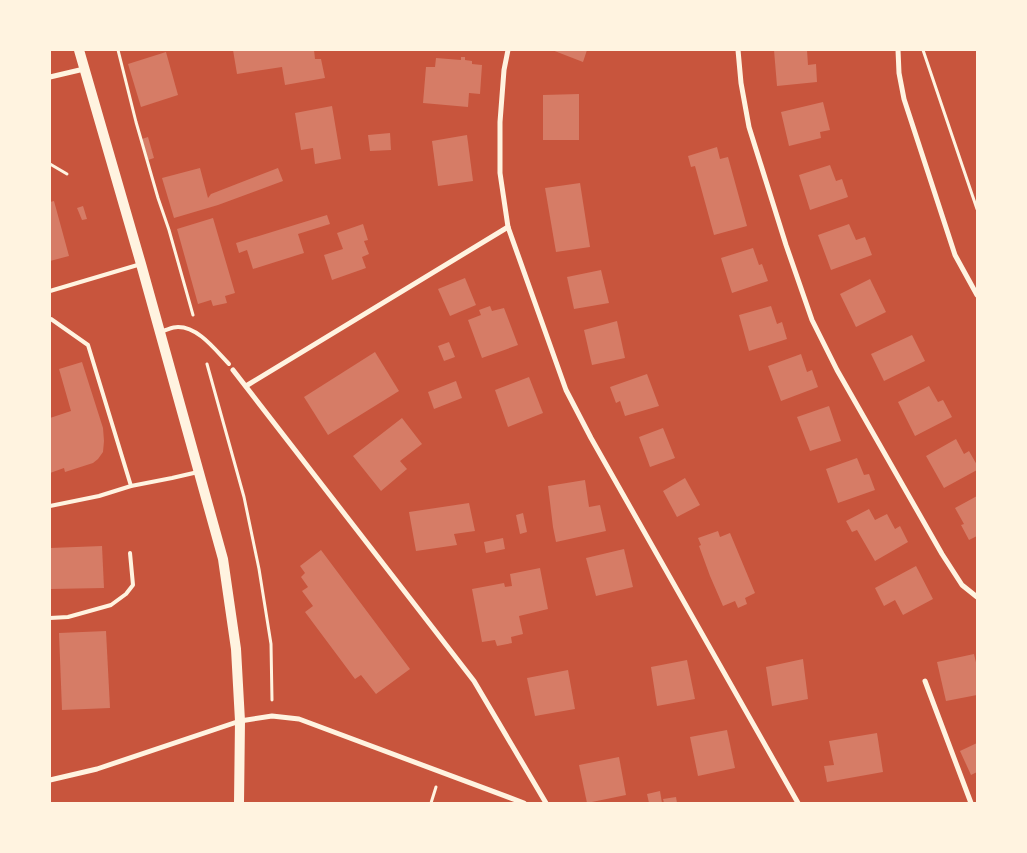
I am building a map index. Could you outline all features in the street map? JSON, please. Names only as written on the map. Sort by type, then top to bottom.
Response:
[{"type":"main road","points":[[79,50],[223,559],[236,649],[240,721],[239,803]]},
{"type":"street","points":[[508,50],[504,70],[500,130],[500,173],[508,227],[566,390],[798,803]]},
{"type":"street","points":[[738,50],[741,83],[749,127],[812,320],[837,370],[942,554],[962,585],[977,597]]},
{"type":"street","points":[[898,50],[899,73],[907,107],[955,255],[977,295]]},
{"type":"street","points":[[50,78],[84,69]]},
{"type":"street","points":[[246,386],[508,227]]},
{"type":"street","points":[[233,370],[474,681],[546,803]]},
{"type":"street","points":[[924,681],[971,803]]},
{"type":"street","points":[[50,780],[97,768],[240,721],[272,716],[298,719],[524,803]]},
{"type":"lane","points":[[50,291],[141,264]]},
{"type":"lane","points":[[50,320],[88,345],[132,486]]},
{"type":"lane","points":[[160,332],[178,327],[198,334],[229,364]]},
{"type":"lane","points":[[50,506],[99,496],[132,486],[198,471]]},
{"type":"lane","points":[[50,618],[68,616],[111,606],[126,594],[133,585],[130,553]]},
{"type":"path","points":[[118,50],[136,122],[191,306],[244,497],[259,569],[271,644],[272,716]]},
{"type":"path","points":[[923,50],[977,209]]},
{"type":"path","points":[[50,164],[67,174]]},
{"type":"path","points":[[191,306],[197,313]]},
{"type":"building","points":[[233,50],[314,50],[315,59],[321,59],[325,78],[285,85],[282,67],[237,74]]},
{"type":"building","points":[[552,50],[587,50],[583,62]]},
{"type":"building","points":[[774,50],[807,50],[808,65],[816,64],[817,82],[777,86]]},
{"type":"building","points":[[166,52],[178,95],[141,107],[128,64]]},
{"type":"building","points":[[461,57],[472,61],[472,64],[482,65],[480,94],[469,93],[468,107],[423,103],[426,67],[435,67],[436,58],[461,60]]},
{"type":"building","points":[[579,94],[579,140],[543,140],[543,95]]},
{"type":"building","points":[[823,102],[830,130],[820,132],[821,138],[789,146],[781,112]]},
{"type":"building","points":[[332,106],[341,159],[315,164],[313,148],[301,150],[295,113]]},
{"type":"building","points":[[390,133],[391,150],[370,151],[368,135]]},
{"type":"building","points":[[467,135],[473,181],[438,186],[432,141]]},
{"type":"building","points":[[148,137],[154,158],[148,160],[142,139]]},
{"type":"building","points":[[717,147],[720,159],[728,157],[747,226],[714,235],[695,166],[691,167],[688,156]]},
{"type":"building","points":[[830,165],[836,181],[842,179],[848,197],[810,210],[799,175]]},
{"type":"building","points":[[200,168],[208,198],[211,194],[278,168],[283,181],[218,205],[174,218],[162,178]]},
{"type":"building","points":[[580,183],[590,247],[556,252],[545,188]]},
{"type":"building","points":[[54,201],[69,256],[50,261],[50,202]]},
{"type":"building","points":[[83,206],[87,219],[82,220],[77,208]]},
{"type":"building","points":[[327,215],[330,224],[298,234],[304,253],[253,269],[247,250],[239,253],[236,243]]},
{"type":"building","points":[[213,218],[235,293],[225,296],[227,303],[213,306],[211,300],[198,304],[177,229]]},
{"type":"building","points":[[363,224],[368,240],[364,241],[369,254],[362,257],[366,268],[332,280],[324,255],[343,249],[337,233]]},
{"type":"building","points":[[849,224],[856,240],[865,237],[872,255],[831,270],[818,235]]},
{"type":"building","points":[[753,248],[759,265],[762,264],[768,281],[732,293],[721,258]]},
{"type":"building","points":[[601,270],[609,303],[574,309],[567,277]]},
{"type":"building","points":[[465,278],[476,305],[450,316],[438,289]]},
{"type":"building","points":[[870,279],[886,312],[856,327],[840,294]]},
{"type":"building","points":[[490,306],[492,311],[504,308],[518,345],[482,358],[468,320],[481,315],[479,310]]},
{"type":"building","points":[[771,306],[777,324],[782,322],[787,339],[749,351],[739,315]]},
{"type":"building","points":[[617,321],[625,358],[592,365],[584,330]]},
{"type":"building","points":[[912,335],[925,361],[884,381],[871,354]]},
{"type":"building","points":[[449,342],[455,357],[444,361],[438,346]]},
{"type":"building","points":[[375,352],[399,391],[328,435],[304,397]]},
{"type":"building","points":[[801,354],[807,372],[812,370],[818,387],[781,401],[768,366]]},
{"type":"building","points":[[82,362],[103,428],[103,452],[93,463],[65,472],[64,468],[50,473],[50,418],[71,411],[59,369]]},
{"type":"building","points":[[647,374],[659,406],[625,416],[620,401],[616,403],[610,387]]},
{"type":"building","points":[[529,377],[543,413],[508,427],[495,390]]},
{"type":"building","points":[[456,381],[462,398],[434,409],[428,392]]},
{"type":"building","points":[[929,386],[938,402],[943,400],[952,417],[915,436],[898,402]]},
{"type":"building","points":[[829,406],[841,441],[810,451],[797,417]]},
{"type":"building","points":[[402,418],[422,444],[400,461],[407,469],[381,491],[353,456]]},
{"type":"building","points":[[663,428],[675,458],[650,467],[639,437]]},
{"type":"building","points":[[956,439],[964,454],[969,451],[977,465],[977,470],[944,488],[926,456]]},
{"type":"building","points":[[857,458],[864,475],[869,474],[875,490],[838,503],[826,469]]},
{"type":"building","points":[[685,478],[700,505],[677,517],[663,491]]},
{"type":"building","points":[[585,480],[589,507],[600,505],[606,531],[556,542],[548,486]]},
{"type":"building","points":[[977,496],[977,536],[969,540],[961,525],[964,524],[955,508]]},
{"type":"building","points":[[469,503],[475,531],[454,534],[457,545],[416,551],[409,512]]},
{"type":"building","points":[[869,509],[875,520],[887,514],[895,529],[900,526],[908,542],[875,561],[857,530],[852,532],[846,521]]},
{"type":"building","points":[[523,513],[527,532],[520,534],[516,515]]},
{"type":"building","points":[[718,531],[720,537],[730,533],[755,593],[745,598],[747,604],[738,608],[735,601],[723,606],[699,546],[701,545],[698,538]]},
{"type":"building","points":[[503,538],[505,549],[486,553],[484,542]]},
{"type":"building","points":[[102,546],[104,588],[51,589],[50,548]]},
{"type":"building","points":[[624,549],[633,587],[596,596],[586,558]]},
{"type":"building","points":[[321,550],[410,669],[376,694],[361,675],[355,679],[305,612],[313,606],[302,591],[308,587],[301,577],[305,573],[300,566]]},
{"type":"building","points":[[916,566],[933,599],[903,615],[895,600],[884,606],[875,588]]},
{"type":"building","points":[[540,568],[548,609],[519,616],[523,634],[511,637],[512,643],[497,646],[495,640],[482,642],[472,589],[504,583],[505,587],[512,586],[510,574]]},
{"type":"building","points":[[106,631],[110,708],[62,710],[59,633]]},
{"type":"building","points":[[974,654],[977,667],[977,695],[946,701],[937,662]]},
{"type":"building","points":[[803,659],[808,699],[772,706],[766,667]]},
{"type":"building","points":[[687,660],[695,699],[657,706],[651,667]]},
{"type":"building","points":[[568,670],[575,709],[535,716],[527,678]]},
{"type":"building","points":[[727,730],[735,768],[698,776],[690,737]]},
{"type":"building","points":[[877,733],[883,772],[827,782],[824,766],[834,765],[829,741]]},
{"type":"building","points":[[977,743],[977,772],[971,775],[960,751]]},
{"type":"building","points":[[619,757],[626,795],[587,803],[579,765]]},
{"type":"building","points":[[660,791],[662,803],[649,803],[647,794]]},
{"type":"building","points":[[676,797],[677,803],[664,803],[663,799]]}]
